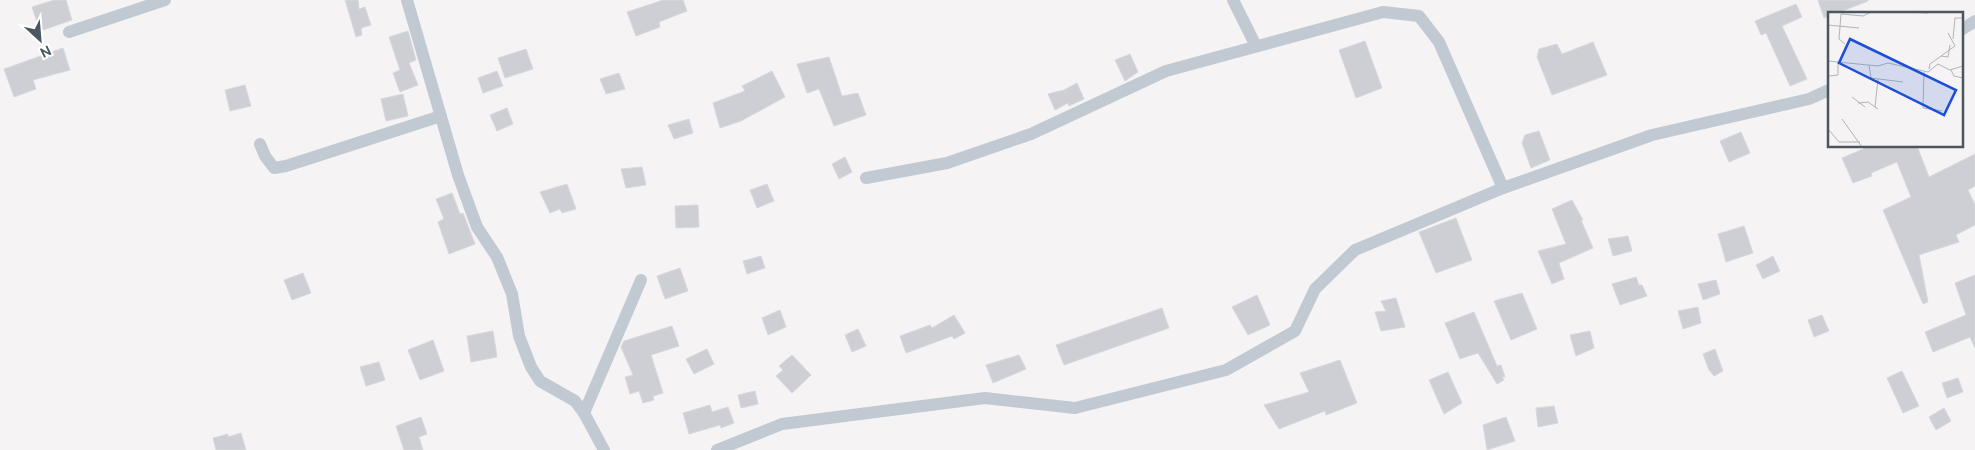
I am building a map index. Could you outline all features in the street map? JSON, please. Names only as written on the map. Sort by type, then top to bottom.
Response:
[{"type":"street","points":[[69,32],[165,0]]},
{"type":"street","points":[[407,0],[458,175],[477,227],[497,256],[512,294],[519,336],[531,367],[540,381],[575,401],[584,413],[604,450]]},
{"type":"street","points":[[1233,0],[1256,46]]},
{"type":"street","points":[[866,178],[947,163],[1031,134],[1166,71],[1383,12],[1419,16],[1439,42],[1503,188]]},
{"type":"street","points":[[1962,29],[1975,21]]},
{"type":"street","points":[[717,450],[782,424],[985,398],[1075,408],[1226,370],[1296,331],[1315,289],[1355,250],[1503,188],[1652,136],[1809,99],[1828,90]]},
{"type":"street","points":[[260,144],[265,156],[274,168],[286,166],[441,116]]},
{"type":"street","points":[[584,413],[641,280]]},
{"type":"building","points":[[54,0],[66,0],[72,20],[40,31],[32,7]]},
{"type":"building","points":[[345,0],[358,0],[359,9],[365,7],[371,25],[361,28],[362,35],[356,37]]},
{"type":"building","points":[[663,0],[683,0],[687,11],[659,22],[660,27],[636,36],[627,12]]},
{"type":"building","points":[[1818,0],[1868,0],[1840,12],[1828,12],[1828,16],[1824,18]]},
{"type":"building","points":[[1796,4],[1802,17],[1782,26],[1807,79],[1790,86],[1766,33],[1761,35],[1755,21]]},
{"type":"building","points":[[408,31],[416,60],[409,63],[418,85],[400,92],[393,73],[400,70],[389,37]]},
{"type":"building","points":[[1365,41],[1382,88],[1356,98],[1339,50]]},
{"type":"building","points":[[1593,42],[1607,75],[1552,95],[1537,57],[1539,49],[1557,44],[1562,54]]},
{"type":"building","points":[[63,48],[70,70],[33,80],[36,89],[14,97],[4,69]]},
{"type":"building","points":[[526,49],[533,69],[505,78],[498,58]]},
{"type":"building","points":[[1130,54],[1138,72],[1125,81],[1115,60]]},
{"type":"building","points":[[829,57],[842,96],[858,93],[866,115],[834,126],[819,89],[807,93],[797,64]]},
{"type":"building","points":[[497,71],[503,86],[483,93],[478,78]]},
{"type":"building","points":[[772,71],[785,97],[741,121],[720,128],[713,103],[745,91],[742,86]]},
{"type":"building","points":[[619,73],[625,89],[606,94],[600,79]]},
{"type":"building","points":[[1077,83],[1084,99],[1069,106],[1068,103],[1055,110],[1048,94],[1064,90]]},
{"type":"building","points":[[245,85],[251,106],[230,111],[225,90]]},
{"type":"building","points":[[403,94],[408,116],[386,121],[381,99]]},
{"type":"building","points":[[507,108],[513,124],[497,131],[490,115]]},
{"type":"building","points":[[689,119],[693,133],[674,139],[668,125]]},
{"type":"building","points":[[1539,131],[1550,160],[1531,168],[1522,143],[1525,135]]},
{"type":"building","points":[[1741,132],[1750,153],[1729,162],[1720,141]]},
{"type":"building","points":[[1865,148],[1918,148],[1929,177],[1975,154],[1975,186],[1968,190],[1975,205],[1975,225],[1956,235],[1959,242],[1919,255],[1928,302],[1923,304],[1883,210],[1911,197],[1897,162],[1871,173],[1872,176],[1853,183],[1842,158]]},
{"type":"building","points":[[845,157],[852,172],[839,179],[832,164]]},
{"type":"building","points":[[642,167],[646,185],[626,188],[621,169]]},
{"type":"building","points":[[567,184],[576,209],[562,213],[560,209],[550,213],[540,192]]},
{"type":"building","points":[[767,184],[774,201],[757,208],[750,190]]},
{"type":"building","points":[[452,193],[460,214],[463,213],[475,244],[449,254],[438,222],[444,219],[436,199]]},
{"type":"building","points":[[1572,200],[1583,220],[1581,220],[1593,248],[1559,263],[1564,279],[1552,284],[1538,251],[1566,244],[1552,209]]},
{"type":"building","points":[[698,205],[699,227],[676,228],[675,206]]},
{"type":"building","points":[[1456,218],[1472,260],[1436,273],[1419,232]]},
{"type":"building","points":[[1744,226],[1753,253],[1726,262],[1718,234]]},
{"type":"building","points":[[1628,236],[1632,251],[1613,256],[1608,239]]},
{"type":"building","points":[[761,256],[765,268],[747,274],[743,261]]},
{"type":"building","points":[[1773,256],[1780,271],[1763,279],[1756,265]]},
{"type":"building","points":[[680,268],[688,291],[665,299],[657,276]]},
{"type":"building","points":[[303,273],[311,293],[292,300],[284,280]]},
{"type":"building","points":[[1975,275],[1975,348],[1970,337],[1933,352],[1925,332],[1966,315],[1955,283]]},
{"type":"building","points":[[1636,277],[1647,296],[1620,305],[1612,284]]},
{"type":"building","points":[[1716,280],[1720,294],[1703,300],[1698,284]]},
{"type":"building","points":[[1522,293],[1537,329],[1511,340],[1494,301]]},
{"type":"building","points":[[1257,295],[1270,325],[1248,335],[1232,307]]},
{"type":"building","points":[[1396,298],[1405,327],[1381,331],[1375,312],[1386,311],[1381,301]]},
{"type":"building","points":[[1698,307],[1701,323],[1683,329],[1678,311]]},
{"type":"building","points":[[1162,308],[1169,328],[1064,365],[1056,345]]},
{"type":"building","points":[[780,310],[786,327],[768,335],[762,318]]},
{"type":"building","points":[[1474,312],[1497,366],[1501,365],[1505,377],[1502,377],[1504,380],[1497,384],[1478,353],[1460,359],[1445,323]]},
{"type":"building","points":[[954,315],[965,333],[954,339],[952,336],[906,353],[900,336],[930,325],[932,328]]},
{"type":"building","points":[[1822,315],[1829,331],[1814,337],[1808,320]]},
{"type":"building","points":[[672,326],[679,346],[651,355],[663,393],[653,396],[654,400],[643,403],[639,391],[630,394],[625,377],[633,375],[621,347],[624,341]]},
{"type":"building","points":[[858,329],[866,346],[852,352],[845,335]]},
{"type":"building","points":[[493,331],[497,357],[471,362],[467,336]]},
{"type":"building","points":[[1590,331],[1594,348],[1576,356],[1570,335]]},
{"type":"building","points":[[433,340],[444,371],[420,380],[408,350]]},
{"type":"building","points":[[707,349],[714,364],[694,374],[686,359]]},
{"type":"building","points":[[1715,349],[1723,371],[1714,376],[1709,370],[1703,354]]},
{"type":"building","points":[[792,355],[811,375],[792,393],[776,376],[783,370],[779,366]]},
{"type":"building","points":[[1019,355],[1026,369],[993,383],[986,365]]},
{"type":"building","points":[[1340,360],[1357,403],[1326,415],[1325,411],[1279,429],[1264,405],[1309,392],[1300,373]]},
{"type":"building","points":[[379,362],[385,380],[366,386],[360,367]]},
{"type":"building","points":[[1902,371],[1919,406],[1903,413],[1887,378]]},
{"type":"building","points":[[1448,372],[1462,403],[1444,414],[1429,380]]},
{"type":"building","points":[[1958,378],[1963,392],[1947,398],[1942,383]]},
{"type":"building","points":[[755,391],[758,404],[741,408],[738,395]]},
{"type":"building","points":[[710,405],[712,412],[728,407],[734,423],[721,428],[720,425],[689,434],[683,413]]},
{"type":"building","points":[[1554,406],[1558,423],[1538,427],[1536,408]]},
{"type":"building","points":[[1944,408],[1951,421],[1936,430],[1929,417]]},
{"type":"building","points":[[421,417],[427,434],[419,437],[423,450],[404,450],[396,426]]},
{"type":"building","points":[[1506,417],[1515,441],[1487,450],[1483,425]]},
{"type":"building","points":[[241,433],[246,450],[216,450],[213,438],[228,434],[228,437]]}]
